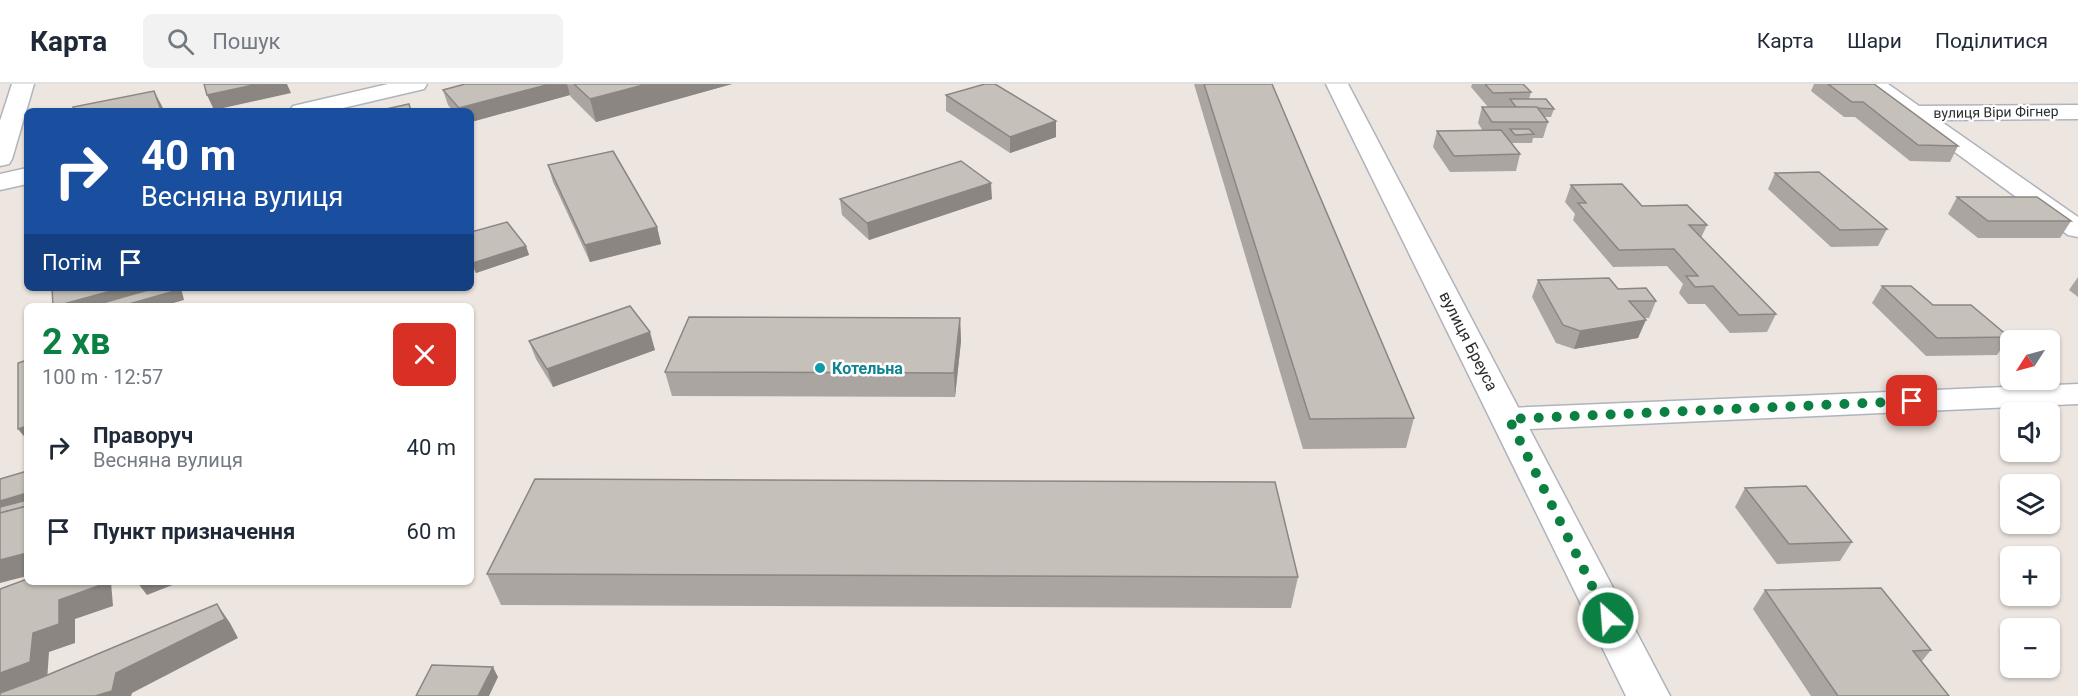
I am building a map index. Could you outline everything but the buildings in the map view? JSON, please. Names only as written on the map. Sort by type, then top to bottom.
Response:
[{"type":"street","points":[[0,159],[23,84]]},
{"type":"street","points":[[314,108],[416,84]]},
{"type":"street","name":"вулиця Бреуса","points":[[1337,84],[1648,696]]},
{"type":"street","points":[[1873,84],[2078,229]]},
{"type":"street","name":"вулиця Віри Фігнер","points":[[1915,113],[2078,112]]},
{"type":"street","points":[[0,182],[24,177]]},
{"type":"street","points":[[1509,419],[2078,394]]},
{"type":"place","name":"Котельна","points":[[820,368]]},
{"type":"route","points":[[1608,618],[1509,419],[1912,401]]}]
